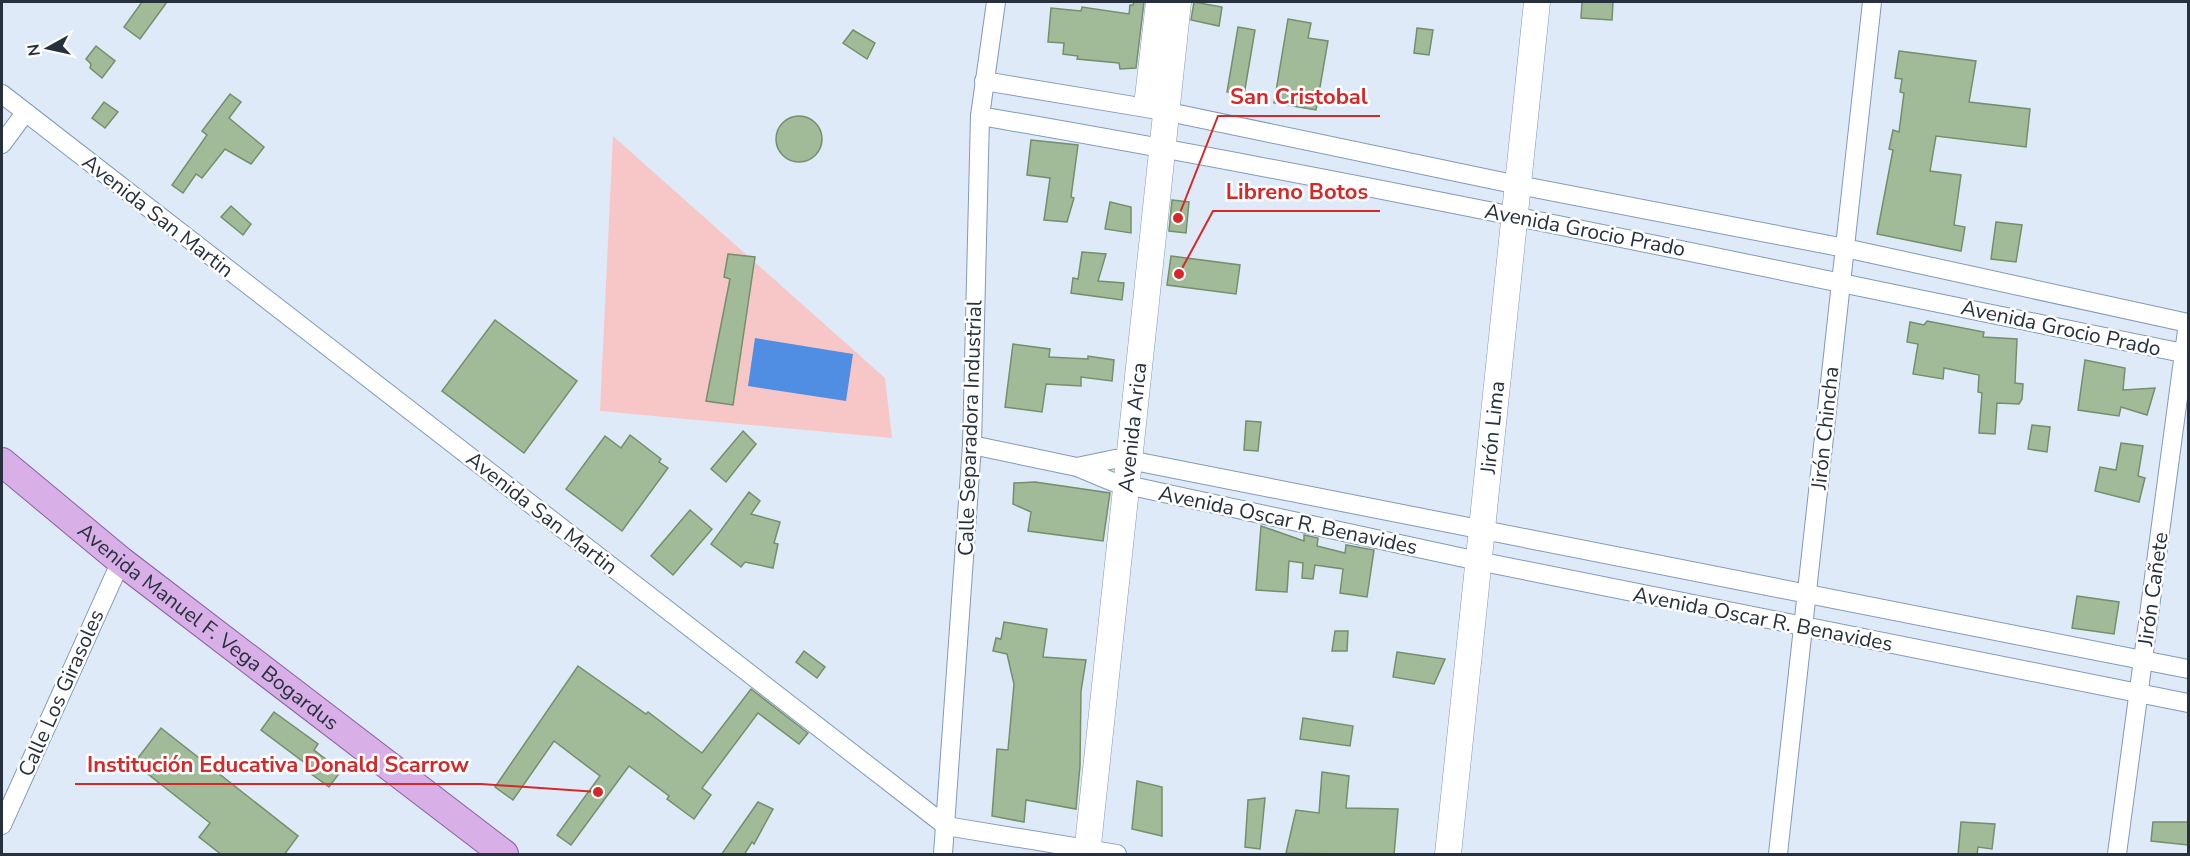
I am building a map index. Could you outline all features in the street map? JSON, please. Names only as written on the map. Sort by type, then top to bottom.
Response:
[{"type":"main road","name":"Avenida Manuel F. Vega Bogardus","points":[[2,462],[121,561],[504,855]]},
{"type":"street","name":"Calle Separadora Industrial","points":[[943,855],[972,445],[980,116],[996,2]]},
{"type":"street","name":"Avenida Arica","points":[[1081,852],[1152,145],[1159,2]]},
{"type":"street","name":"Avenida Arica","points":[[1155,110],[1178,2]]},
{"type":"street","name":"Jirón Lima","points":[[1448,855],[1537,2]]},
{"type":"street","name":"Jirón Chincha","points":[[1778,855],[1872,2]]},
{"type":"street","name":"Avenida Grocio Prado","points":[[984,81],[1155,110],[1518,185],[1845,248],[2188,323]]},
{"type":"street","name":"Avenida San Martin","points":[[2,94],[946,826],[1081,852],[1117,855]]},
{"type":"street","points":[[2,144],[25,113]]},
{"type":"street","name":"Avenida Grocio Prado","points":[[980,116],[1152,145],[1515,215],[2186,354]]},
{"type":"street","name":"Jirón Cañete","points":[[2117,855],[2186,354],[2188,323]]},
{"type":"street","name":"Avenida Oscar R. Benavides","points":[[972,445],[1077,467],[1121,471],[1482,528],[2188,669]]},
{"type":"street","name":"Avenida Oscar R. Benavides","points":[[1121,471],[1478,561],[1803,628],[2188,703]]},
{"type":"street","name":"Calle Los Girasoles","points":[[2,825],[121,561]]},
{"type":"shaded area","points":[[613,136],[885,378],[892,438],[600,411]]},
{"type":"water","points":[[755,338],[853,354],[846,401],[748,386]]},
{"type":"building","points":[[142,2],[167,2],[140,39],[124,27]]},
{"type":"building","points":[[1134,2],[1144,2],[1136,68],[1120,69],[1119,63],[1077,59],[1078,56],[1063,54],[1064,43],[1048,42],[1051,8],[1081,11],[1082,7],[1129,14],[1130,5]]},
{"type":"building","points":[[1194,2],[1222,7],[1219,26],[1191,20]]},
{"type":"building","points":[[1582,2],[1613,2],[1612,20],[1581,18]]},
{"type":"building","points":[[1288,19],[1311,23],[1308,38],[1328,41],[1316,110],[1274,103]]},
{"type":"building","points":[[1238,27],[1255,30],[1244,95],[1227,92]]},
{"type":"building","points":[[1417,28],[1433,30],[1429,55],[1414,53]]},
{"type":"building","points":[[853,30],[875,43],[867,59],[843,43]]},
{"type":"building","points":[[96,46],[115,61],[102,78],[90,68],[91,64],[86,59]]},
{"type":"building","points":[[1899,51],[1976,61],[1969,102],[2030,109],[2026,147],[1936,136],[1930,171],[1961,175],[1954,225],[1965,227],[1961,251],[1877,234],[1893,150],[1889,149],[1893,130],[1899,132],[1904,93],[1900,92],[1902,79],[1895,78]]},
{"type":"building","points":[[230,94],[241,102],[229,118],[264,147],[251,164],[225,149],[202,178],[196,174],[183,193],[172,185],[207,135],[202,131]]},
{"type":"building","points":[[104,102],[118,112],[105,128],[92,118]]},
{"type":"building","points":[[799,116],[815,123],[822,139],[815,155],[799,162],[783,155],[776,139],[783,123]]},
{"type":"building","points":[[1031,140],[1078,145],[1071,197],[1074,198],[1067,222],[1044,220],[1050,178],[1027,175]]},
{"type":"building","points":[[1172,200],[1189,202],[1186,233],[1169,231]]},
{"type":"building","points":[[1110,202],[1131,207],[1131,233],[1105,229]]},
{"type":"building","points":[[231,206],[251,224],[243,235],[221,217]]},
{"type":"building","points":[[1996,222],[2022,225],[2016,262],[1991,259]]},
{"type":"building","points":[[1082,252],[1106,254],[1098,281],[1124,283],[1122,300],[1071,293],[1073,278],[1078,279]]},
{"type":"building","points":[[728,254],[755,257],[733,405],[706,401],[730,279],[724,277]]},
{"type":"building","points":[[1171,256],[1240,265],[1236,294],[1167,285]]},
{"type":"building","points":[[495,320],[577,381],[524,453],[442,391]]},
{"type":"building","points":[[1927,321],[1984,332],[1983,337],[2017,339],[2015,383],[2023,384],[2022,399],[2019,404],[1997,403],[1995,434],[1979,433],[1982,393],[1978,392],[1979,375],[1944,368],[1943,379],[1913,374],[1918,344],[1907,342],[1910,322],[1924,325]]},
{"type":"building","points":[[1013,344],[1050,349],[1049,357],[1088,359],[1088,356],[1114,360],[1112,381],[1081,377],[1081,386],[1046,384],[1042,412],[1005,407]]},
{"type":"building","points":[[2085,360],[2125,368],[2123,390],[2155,388],[2147,415],[2121,407],[2119,416],[2078,410]]},
{"type":"building","points":[[1246,421],[1261,422],[1258,451],[1244,450]]},
{"type":"building","points":[[2032,425],[2050,427],[2047,452],[2028,449]]},
{"type":"building","points":[[743,431],[756,444],[726,482],[711,469]]},
{"type":"building","points":[[630,435],[661,459],[659,462],[668,468],[622,531],[566,489],[605,436],[621,448]]},
{"type":"building","points":[[2121,443],[2143,446],[2138,476],[2145,478],[2139,502],[2095,491],[2100,467],[2116,470]]},
{"type":"building","points":[[1035,482],[1110,493],[1103,541],[1028,531],[1031,512],[1013,504],[1014,483]]},
{"type":"building","points":[[749,492],[760,501],[751,514],[780,522],[774,543],[778,544],[773,568],[745,562],[741,567],[711,544]]},
{"type":"building","points":[[690,510],[712,529],[673,575],[651,556]]},
{"type":"building","points":[[1261,526],[1304,541],[1304,535],[1318,538],[1317,546],[1345,553],[1346,545],[1374,550],[1367,597],[1340,593],[1343,569],[1315,565],[1313,579],[1302,578],[1303,563],[1289,561],[1287,592],[1256,590]]},
{"type":"building","points":[[2077,596],[2119,602],[2114,634],[2072,628]]},
{"type":"building","points":[[1004,622],[1047,629],[1043,657],[1086,660],[1081,691],[1080,766],[1076,809],[1026,800],[1024,822],[992,816],[997,749],[1008,750],[1014,684],[1007,654],[993,651],[996,638],[1001,639]]},
{"type":"building","points":[[1335,631],[1348,631],[1347,651],[1332,651]]},
{"type":"building","points":[[804,651],[825,667],[817,678],[796,662]]},
{"type":"building","points":[[1397,652],[1445,659],[1434,684],[1393,677]]},
{"type":"building","points":[[578,666],[646,714],[648,712],[702,753],[751,689],[808,733],[799,744],[758,713],[702,788],[711,795],[694,819],[667,799],[669,796],[629,766],[571,845],[557,835],[600,776],[554,741],[513,800],[495,787]]},
{"type":"building","points":[[274,712],[318,744],[314,750],[341,771],[329,787],[310,773],[313,769],[261,730]]},
{"type":"building","points":[[1303,718],[1353,726],[1350,746],[1300,739]]},
{"type":"building","points":[[161,728],[298,836],[284,855],[222,855],[199,837],[210,823],[134,763]]},
{"type":"building","points":[[1322,772],[1349,776],[1346,808],[1398,809],[1394,855],[1286,853],[1296,810],[1319,813]]},
{"type":"building","points":[[1137,781],[1162,787],[1162,836],[1132,829]]},
{"type":"building","points":[[1265,798],[1260,849],[1245,847],[1248,800]]},
{"type":"building","points":[[758,802],[773,809],[754,844],[752,842],[744,855],[721,855]]},
{"type":"building","points":[[1961,822],[1995,824],[1992,849],[1978,847],[1977,855],[1958,855]]},
{"type":"building","points":[[2153,822],[2188,822],[2188,845],[2151,841]]},
{"type":"place","name":"San Cristobal","points":[[1178,218]]},
{"type":"place","name":"Libreno Botos","points":[[1179,274]]},
{"type":"place","name":"Institución Educativa Donald Scarrow","points":[[598,792]]}]
